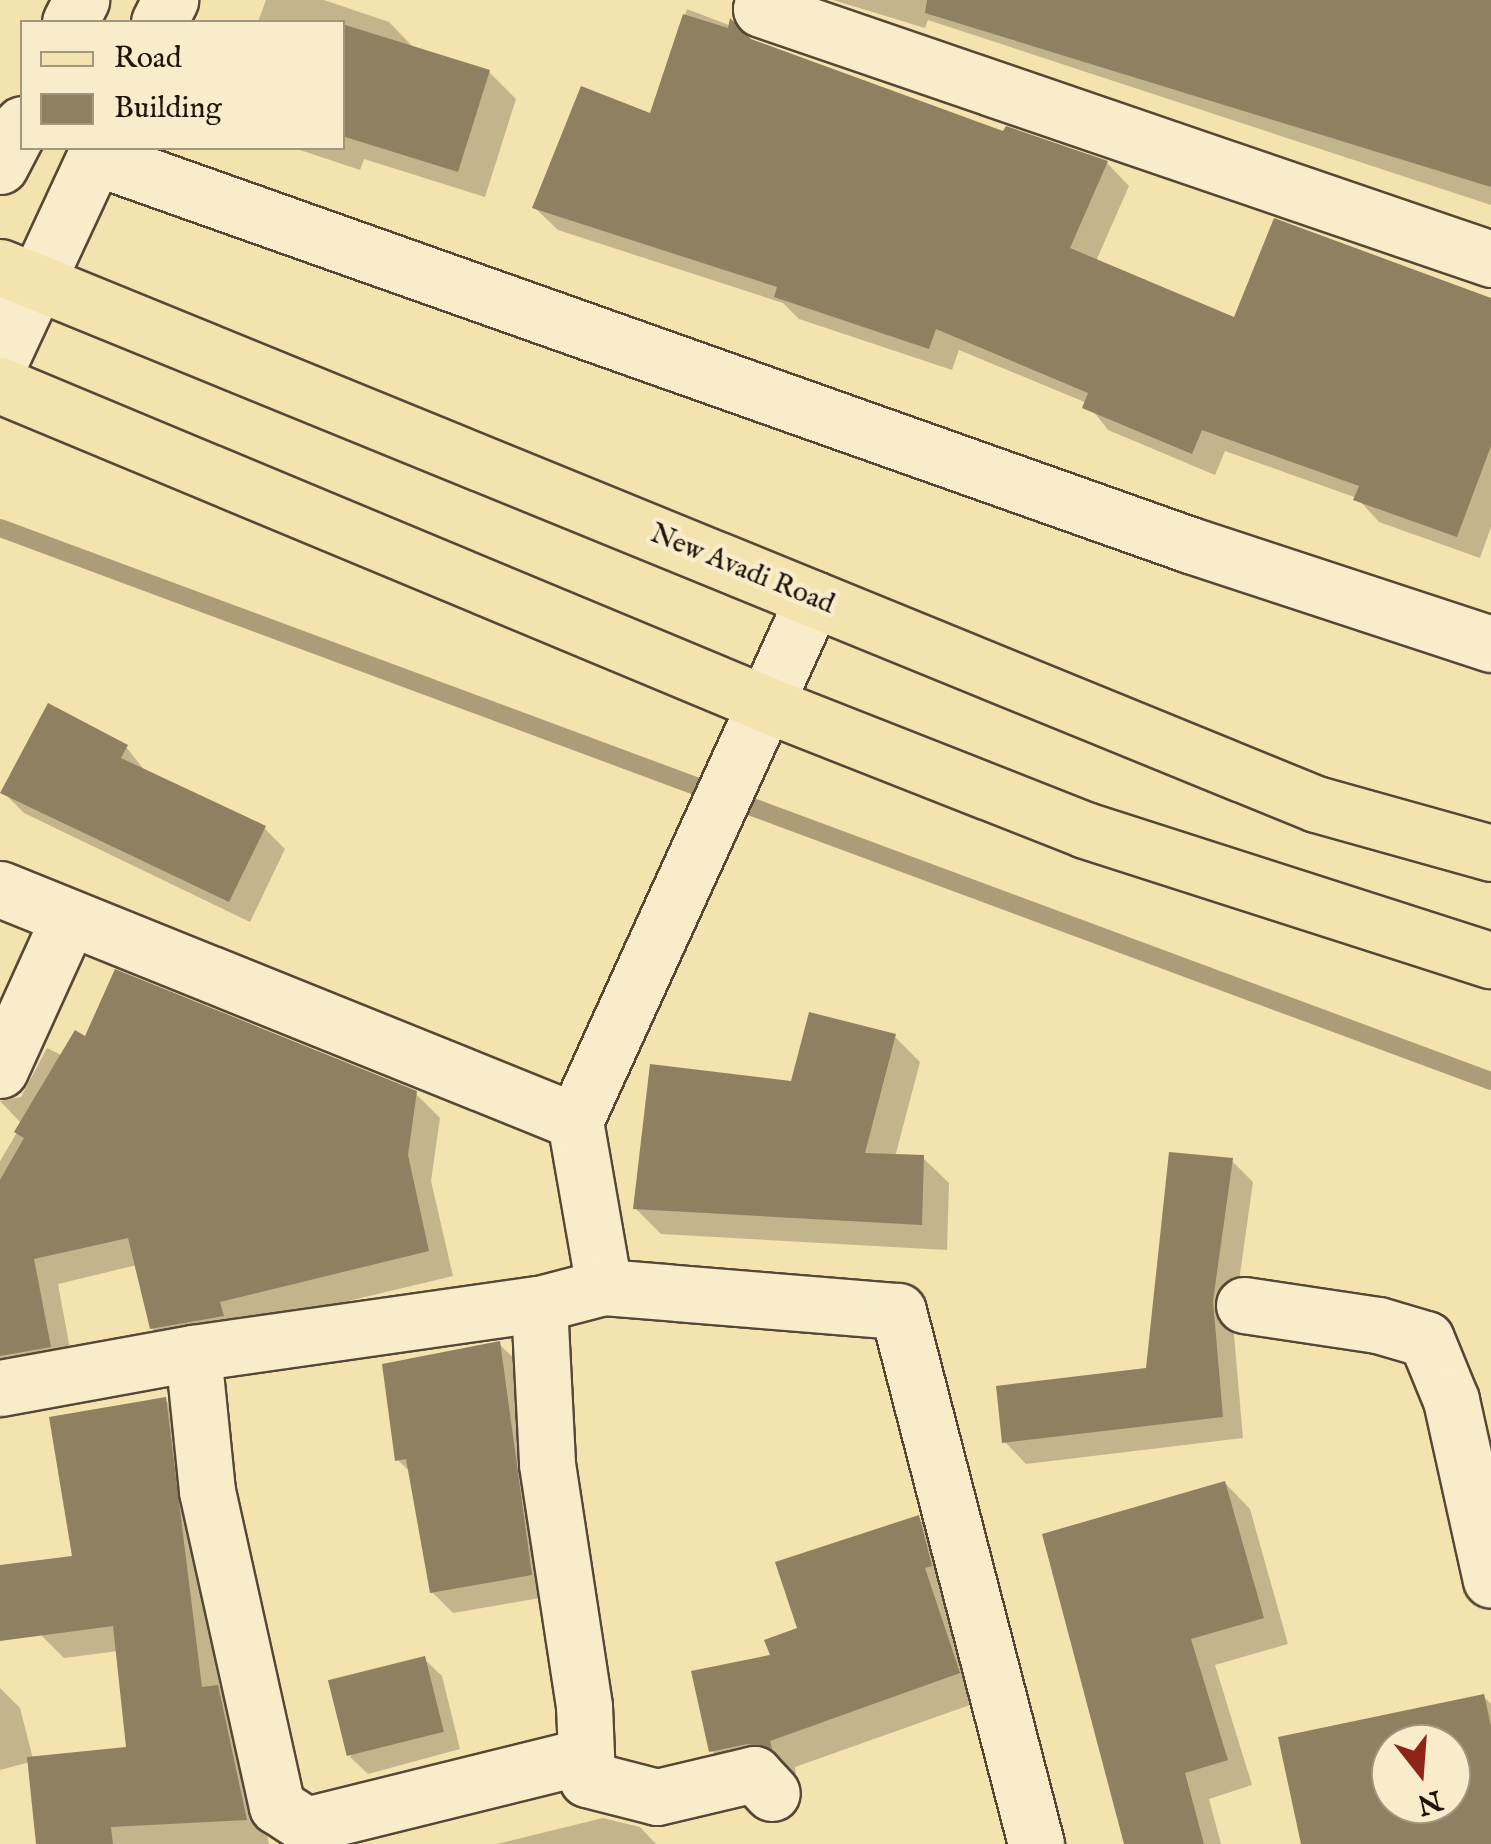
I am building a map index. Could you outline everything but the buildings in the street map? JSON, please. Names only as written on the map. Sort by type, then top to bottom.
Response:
[{"type":"main road","name":"New Avadi Road","points":[[18,274],[1316,804],[1491,852]]},
{"type":"main road","points":[[0,385],[768,705],[1085,830],[1491,960]]},
{"type":"street","points":[[762,4],[1491,258]]},
{"type":"street","points":[[0,166],[20,128]]},
{"type":"street","points":[[0,361],[18,274],[97,152],[1190,545],[1491,644]]},
{"type":"street","points":[[604,1287],[575,1122],[813,599]]},
{"type":"street","points":[[0,890],[575,1122]]},
{"type":"street","points":[[0,1070],[68,918]]},
{"type":"street","points":[[0,1388],[193,1353],[539,1304],[604,1287],[898,1311],[1036,1844]]},
{"type":"street","points":[[539,1304],[547,1464],[584,1706],[581,1757],[587,1779],[657,1797],[754,1774],[772,1793]]},
{"type":"street","points":[[1244,1305],[1378,1324],[1426,1339],[1451,1400],[1491,1580]]},
{"type":"street","points":[[193,1353],[207,1491],[277,1806],[306,1825],[581,1757]]},
{"type":"waterway","points":[[0,528],[1491,1081]]}]
